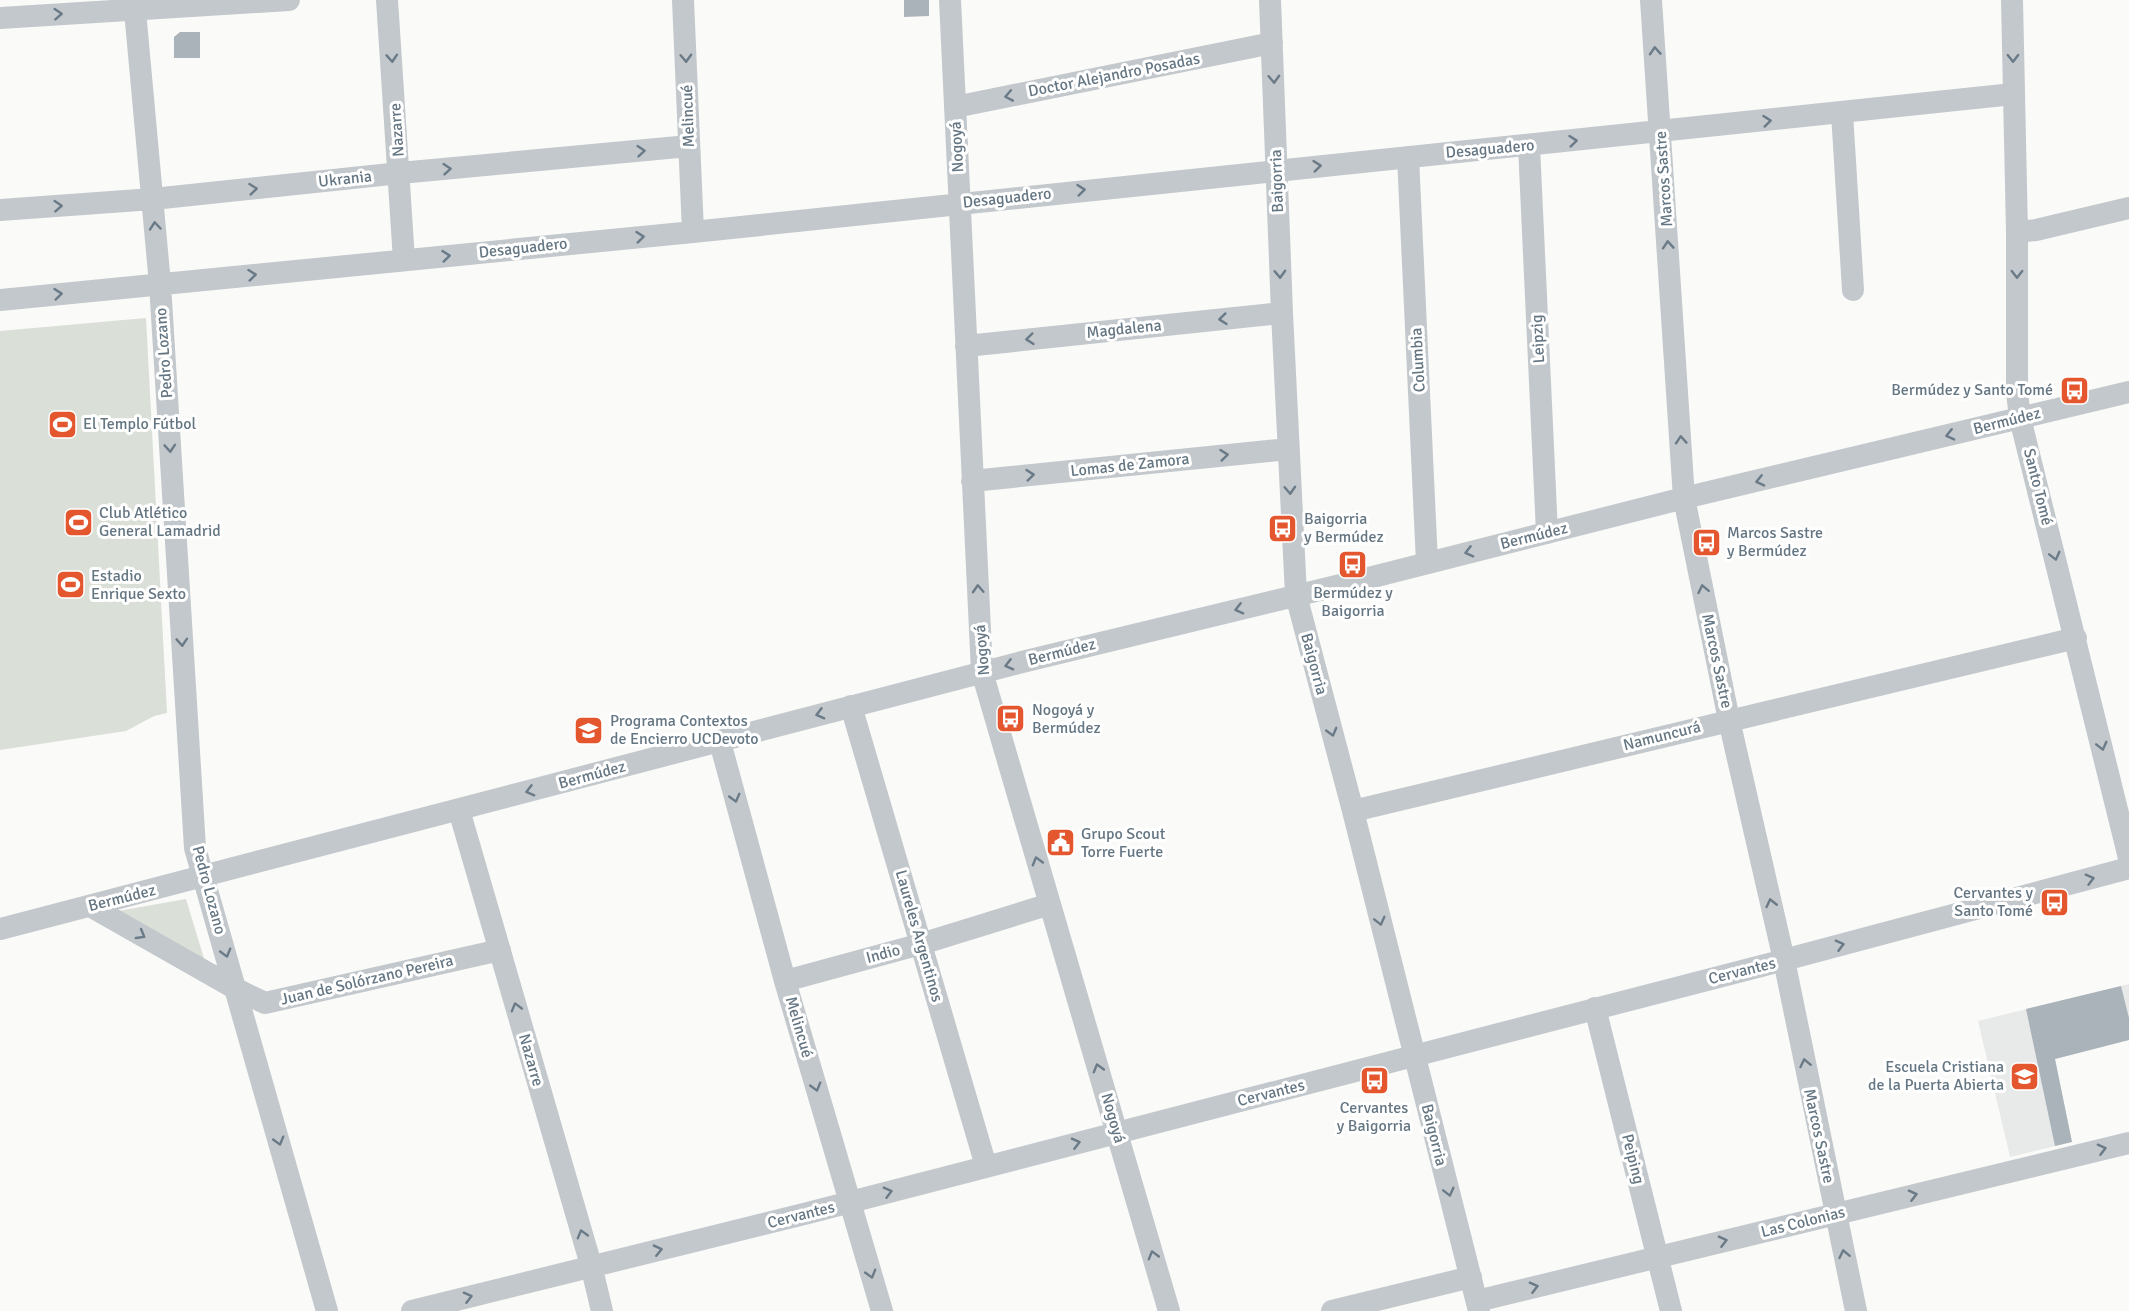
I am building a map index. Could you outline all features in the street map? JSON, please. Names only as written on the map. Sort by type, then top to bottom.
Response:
[{"type":"street","points":[[0,18],[134,5],[277,0]]},
{"type":"street","name":"Nazarre","points":[[387,0],[404,260]]},
{"type":"street","name":"Melincué","points":[[683,0],[693,232]]},
{"type":"street","name":"Nogoyá","points":[[950,0],[982,672],[1169,1311]]},
{"type":"street","name":"Baigorria","points":[[1270,0],[1296,595],[1478,1306]]},
{"type":"street","name":"Marcos Sastre","points":[[1652,0],[1684,498],[1730,720],[1784,960],[1856,1311]]},
{"type":"street","name":"Santo Tomé","points":[[2012,0],[2017,232],[2017,392],[2020,418],[2129,858]]},
{"type":"street","name":"Pedro Lozano","points":[[134,5],[160,284],[195,848],[327,1311]]},
{"type":"street","name":"Doctor Alejandro Posadas","points":[[955,107],[1272,43]]},
{"type":"street","name":"Desaguadero","points":[[0,300],[693,232],[2013,94]]},
{"type":"street","points":[[1842,113],[1853,290]]},
{"type":"street","name":"Ukrania","points":[[0,210],[153,199],[689,146]]},
{"type":"street","name":"Leipzig","points":[[1529,146],[1547,533]]},
{"type":"street","name":"Columbia","points":[[1408,157],[1427,563]]},
{"type":"street","points":[[2017,232],[2036,230],[2129,208]]},
{"type":"street","name":"Magdalena","points":[[966,346],[1282,313]]},
{"type":"street","name":"Bermúdez","points":[[0,929],[982,672],[1684,498],[2129,392]]},
{"type":"street","name":"Lomas de Zamora","points":[[972,481],[1288,449]]},
{"type":"street","name":"Namuncurá","points":[[1353,811],[2076,638]]},
{"type":"street","name":"Laureles Argentinos","points":[[851,706],[986,1166]]},
{"type":"street","name":"Melincué","points":[[720,742],[785,981],[882,1311]]},
{"type":"street","name":"Nazarre","points":[[459,810],[602,1311]]},
{"type":"street","name":"Cervantes","points":[[412,1311],[850,1202],[1784,960],[2129,868]]},
{"type":"street","name":"Indio","points":[[785,981],[921,944],[1050,904]]},
{"type":"street","points":[[90,906],[236,989]]},
{"type":"street","name":"Juan de Solórzano Pereira","points":[[236,989],[265,1003],[500,950]]},
{"type":"street","name":"Peiping","points":[[1596,1008],[1671,1311]]},
{"type":"street","name":"Las Colonias","points":[[1478,1306],[1657,1257],[2129,1143]]},
{"type":"street","points":[[1332,1311],[1471,1277]]},
{"type":"shaded area","name":"Club Atlético General Lamadrid","points":[[146,318],[167,713],[154,716],[126,731],[0,750],[0,331]]},
{"type":"shaded area","points":[[186,899],[209,975],[118,911]]},
{"type":"shaded area","name":"Escuela Cristiana de la Puerta Abierta","points":[[2129,984],[2129,1040],[2055,1059],[2072,1142],[2010,1157],[1978,1021]]},
{"type":"building","points":[[904,0],[929,0],[929,16],[904,17]]},
{"type":"building","points":[[180,32],[200,32],[200,58],[174,58],[174,37]]},
{"type":"building","points":[[2121,986],[2129,1018],[2129,1040],[2055,1059],[2072,1142],[2055,1146],[2026,1009]]},
{"type":"place","name":"Bermúdez y Santo Tomé","points":[[2074,390]]},
{"type":"place","name":"El Templo Fútbol","points":[[62,424]]},
{"type":"place","name":"Club Atlético General Lamadrid","points":[[78,522]]},
{"type":"place","name":"Baigorria y Bermúdez","points":[[1283,528]]},
{"type":"place","name":"Marcos Sastre y Bermúdez","points":[[1706,542]]},
{"type":"place","name":"Bermúdez y Baigorria","points":[[1353,565]]},
{"type":"place","name":"Estadio Enrique Sexto","points":[[70,585]]},
{"type":"place","name":"Nogoyá y Bermúdez","points":[[1011,719]]},
{"type":"place","name":"Programa Contextos de Encierro UCDevoto","points":[[589,730]]},
{"type":"place","name":"Grupo Scout Torre Fuerte","points":[[1060,843]]},
{"type":"place","name":"Cervantes y Santo Tomé","points":[[2054,902]]},
{"type":"place","name":"Escuela Cristiana de la Puerta Abierta","points":[[2025,1076]]},
{"type":"place","name":"Cervantes y Baigorria","points":[[1374,1080]]}]
